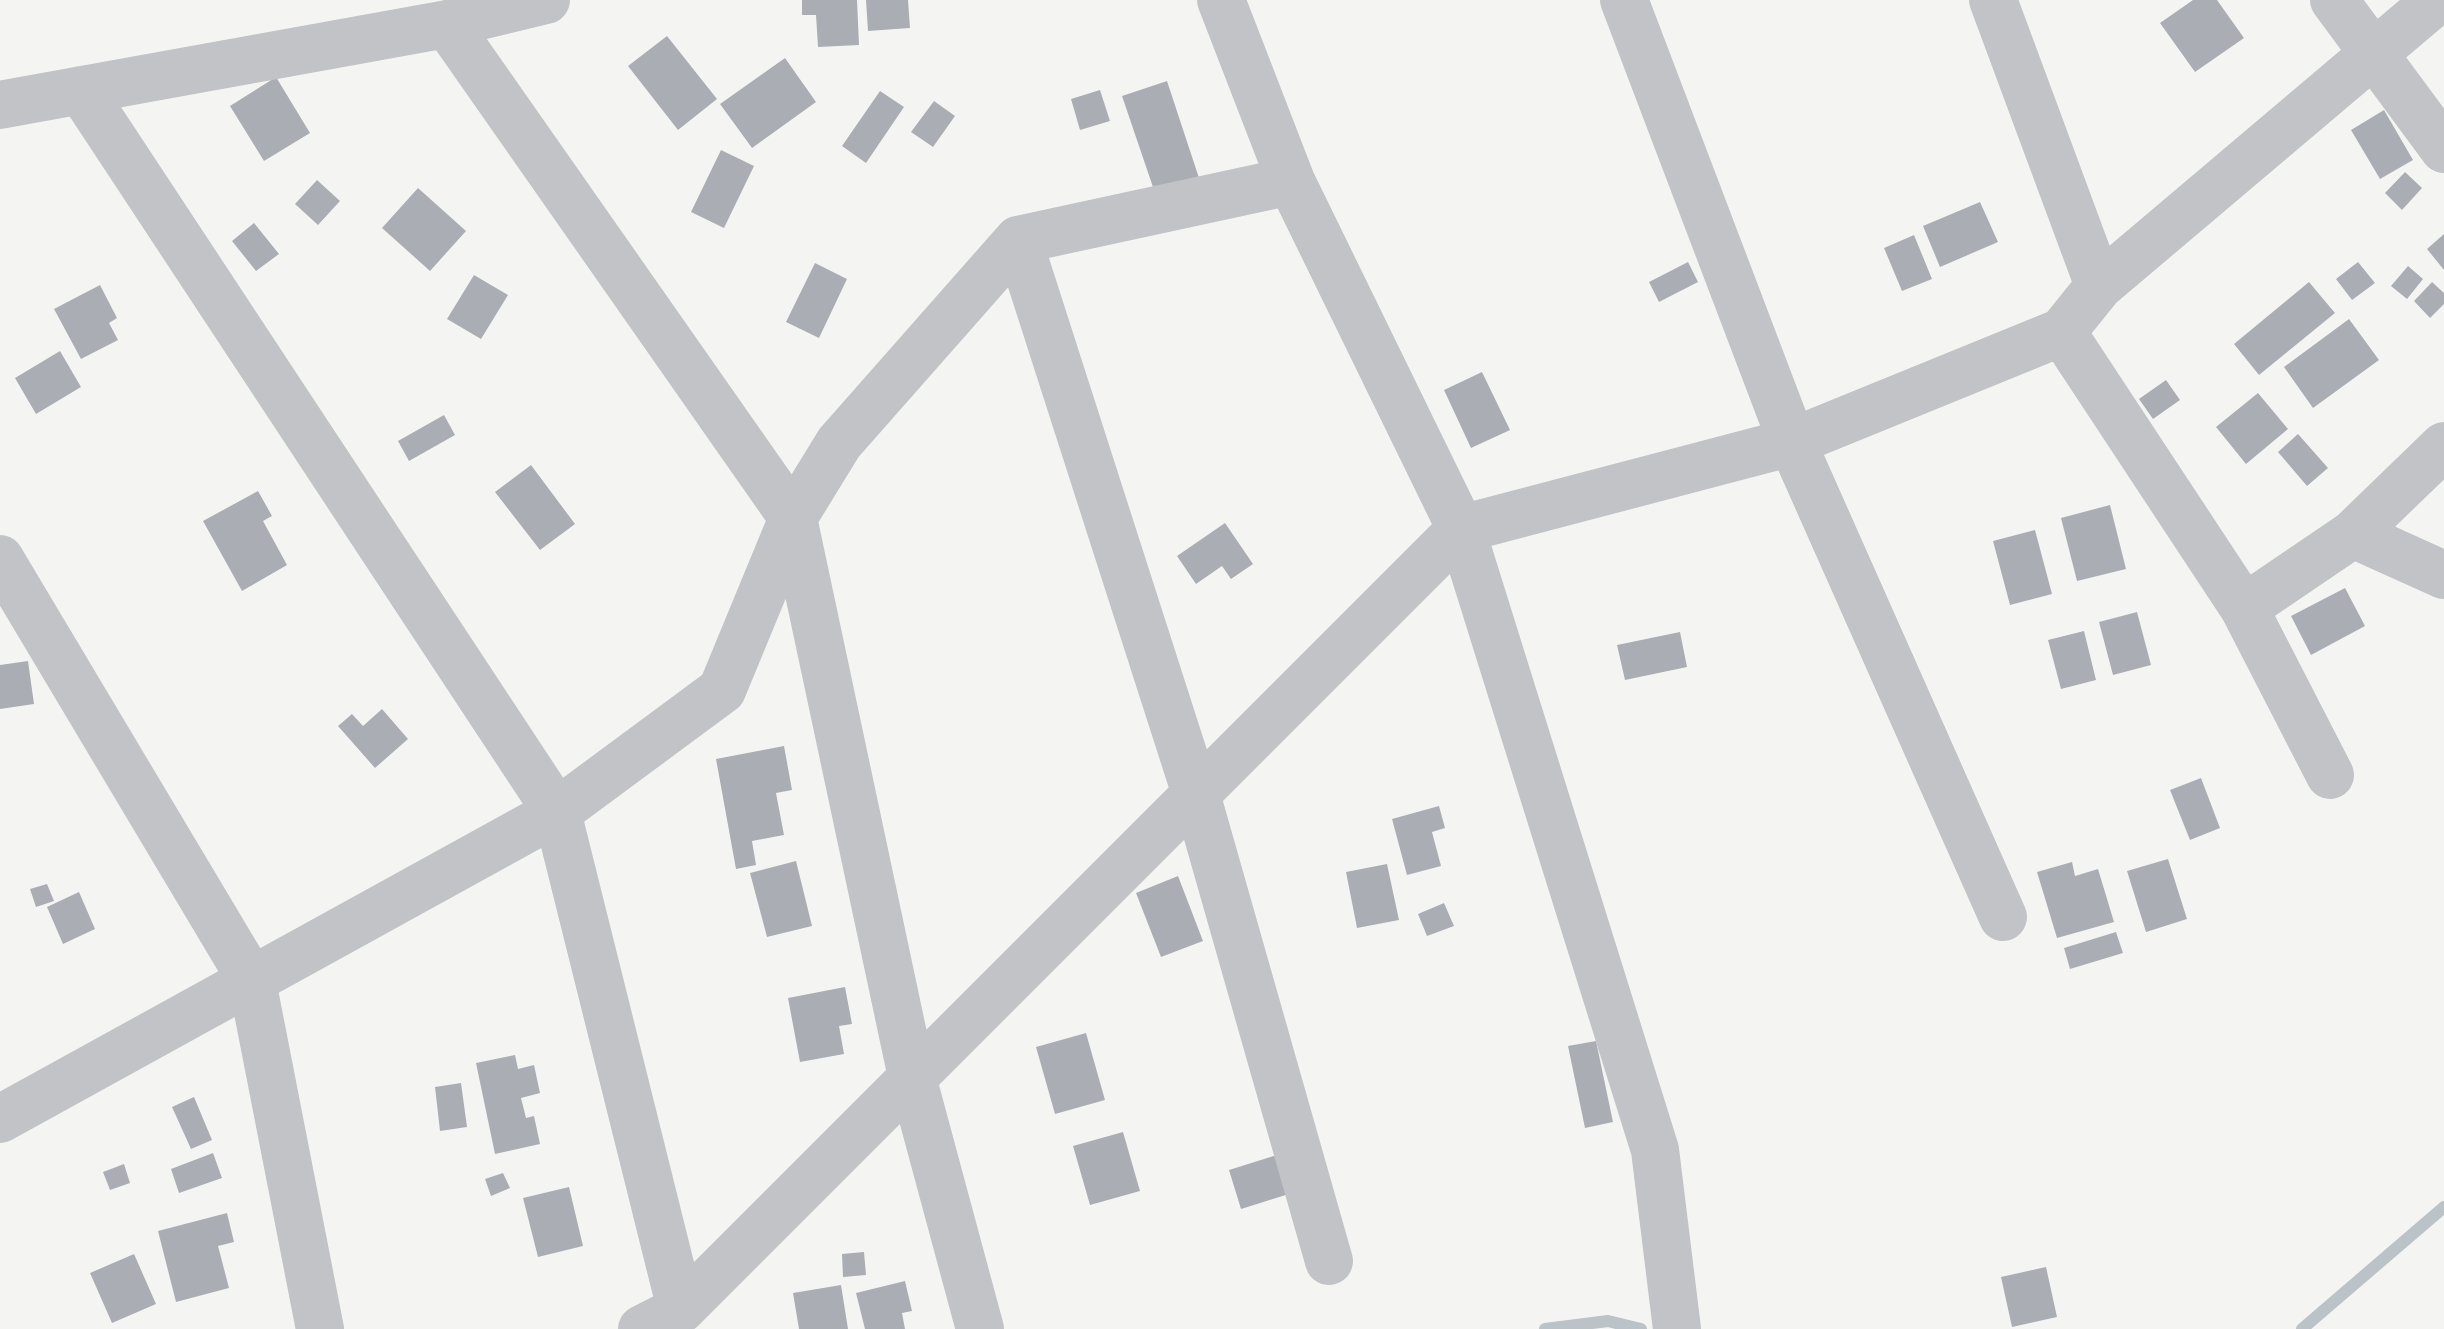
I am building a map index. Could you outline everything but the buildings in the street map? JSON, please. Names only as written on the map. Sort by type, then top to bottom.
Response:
[{"type":"street","points":[[0,105],[446,24],[546,0]]},
{"type":"street","points":[[1220,0],[1291,182],[1461,528],[1654,1150],[1677,1329]]},
{"type":"street","points":[[1624,0],[1792,442],[2003,917]]},
{"type":"street","points":[[1993,0],[2099,286]]},
{"type":"street","points":[[2334,0],[2444,149]]},
{"type":"street","points":[[662,1319],[912,1077],[1461,528],[1792,442],[2062,332],[2099,286],[2437,0]]},
{"type":"street","points":[[446,24],[793,518],[912,1077],[980,1329]]},
{"type":"street","points":[[82,90],[557,812],[662,1319]]},
{"type":"street","points":[[0,1119],[557,812],[722,690],[793,518],[838,443],[1018,240],[1291,182]]},
{"type":"street","points":[[1018,240],[1196,794],[1328,1261]]},
{"type":"street","points":[[2062,332],[2244,608],[2330,776]]},
{"type":"street","points":[[2244,608],[2353,534],[2444,446]]},
{"type":"street","points":[[2353,534],[2444,576]]},
{"type":"street","points":[[0,559],[252,981],[320,1329]]},
{"type":"waterway","points":[[2302,1329],[2444,1207]]},
{"type":"waterway","points":[[1545,1329],[1608,1321],[1641,1329]]}]
